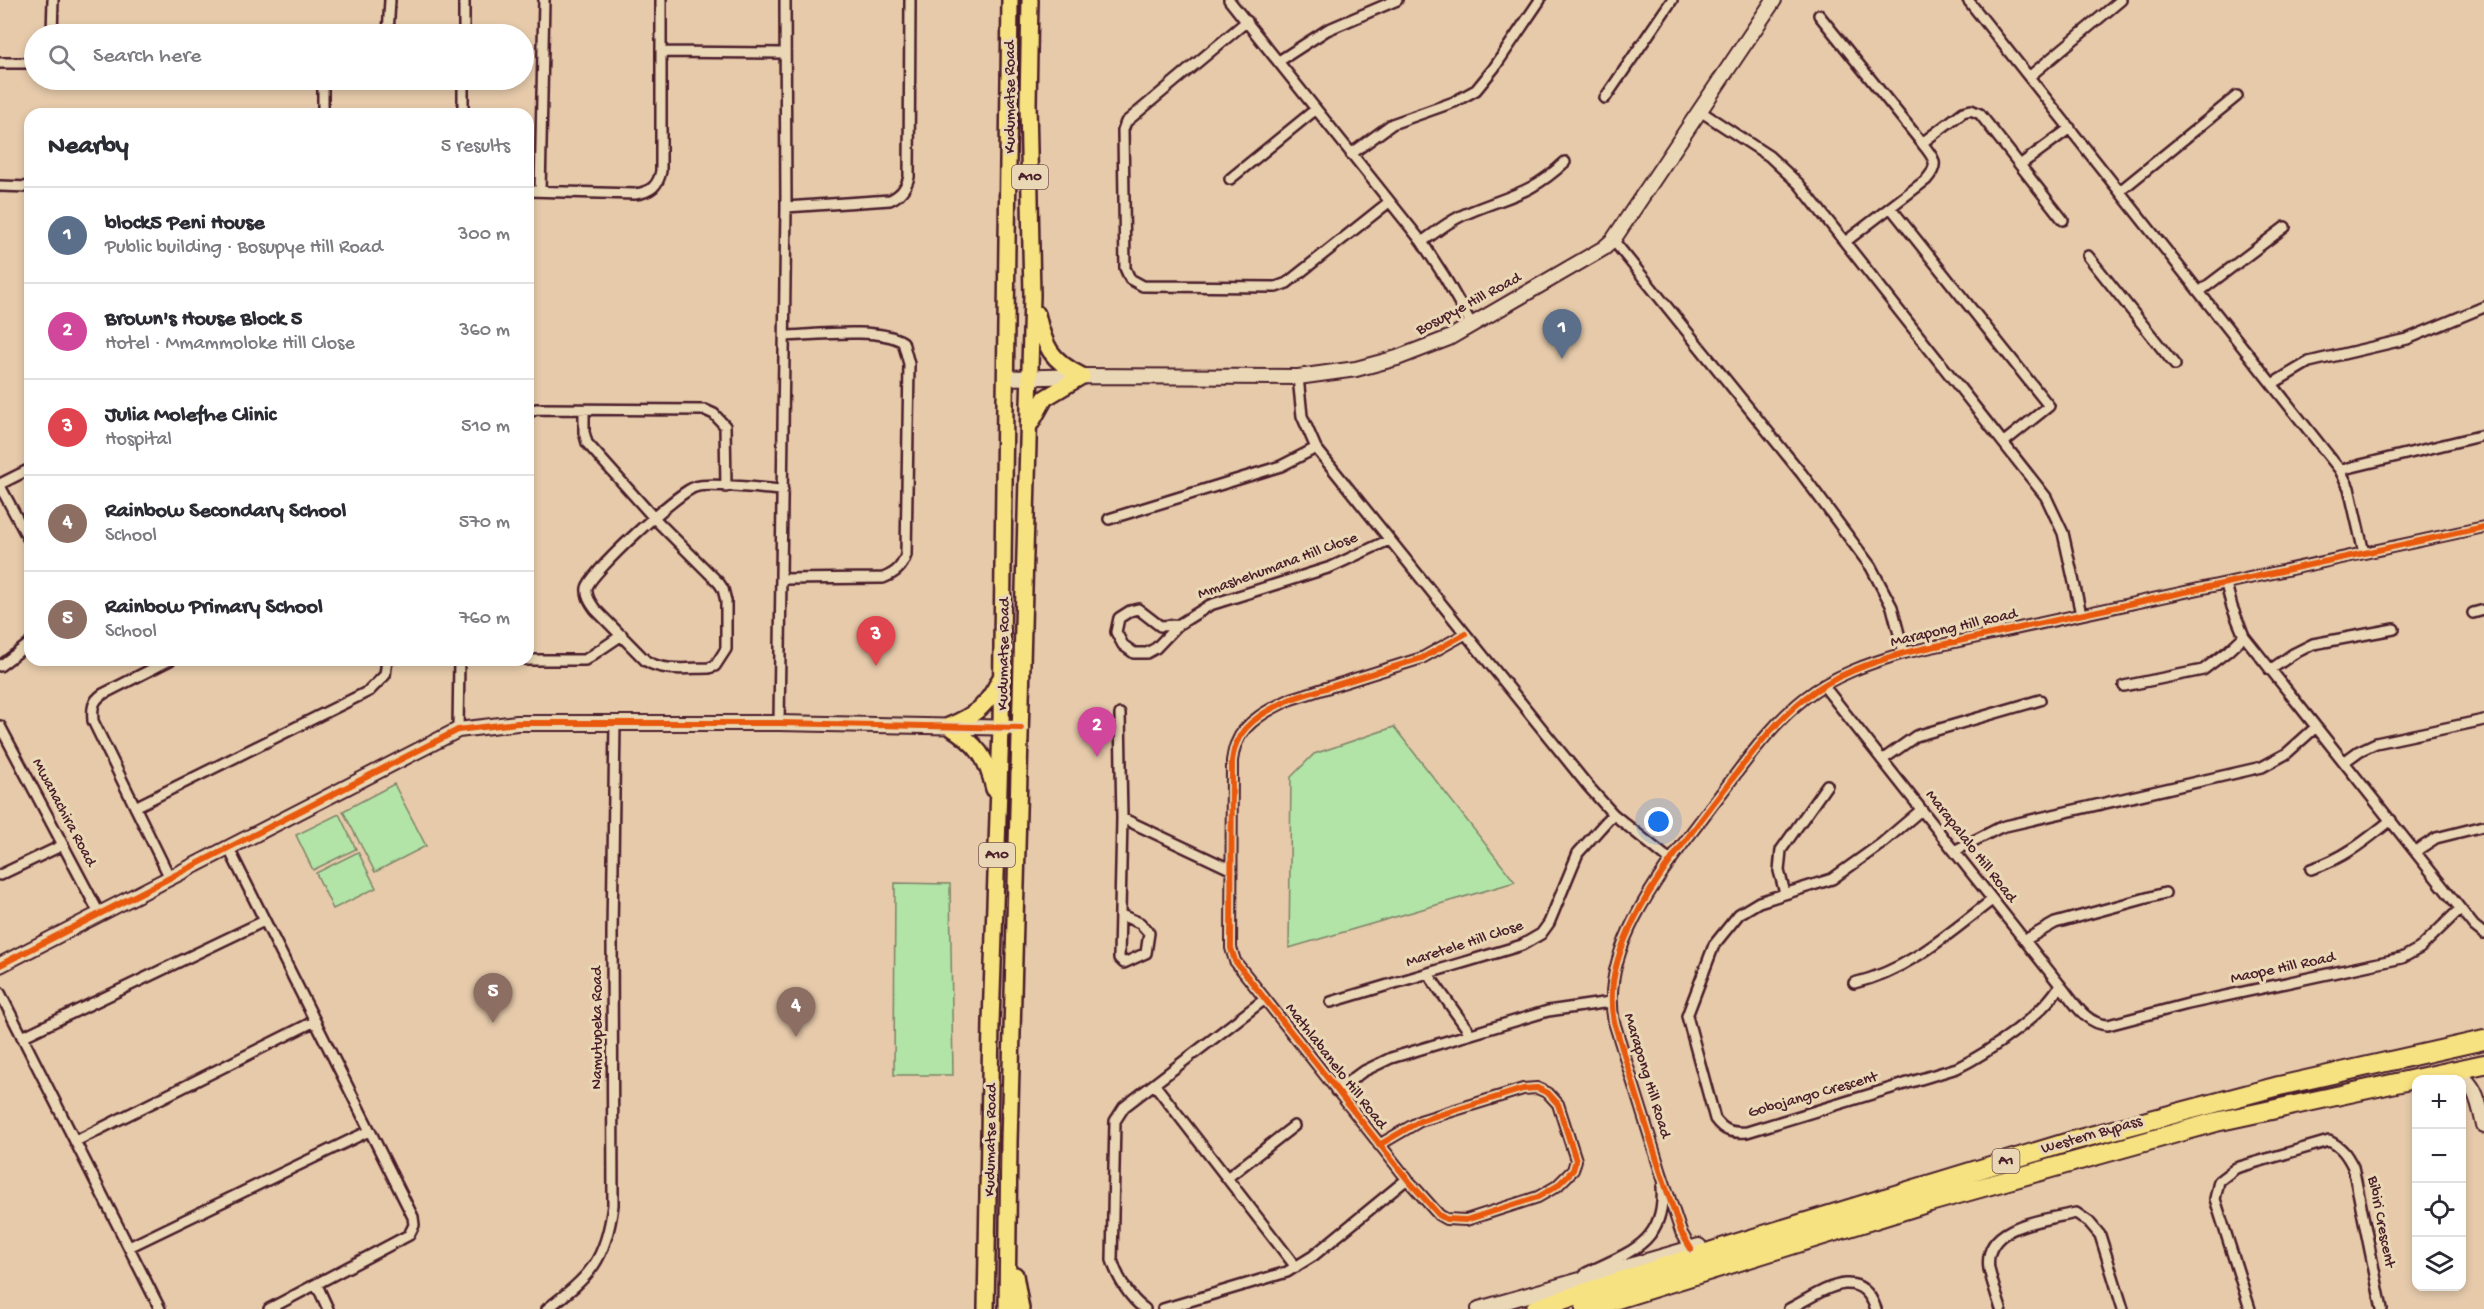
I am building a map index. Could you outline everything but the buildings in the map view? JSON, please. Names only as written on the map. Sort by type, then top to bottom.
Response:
[{"type":"highway","name":"Western Bypass","points":[[1535,1309],[1731,1245],[2043,1150],[2279,1086],[2484,1040]]},
{"type":"highway","name":"Western Bypass","points":[[1585,1309],[1930,1202],[2205,1125],[2447,1070],[2484,1064]]},
{"type":"main road","name":"Kudumatse Road","points":[[986,1309],[991,1023],[1002,674],[1010,0]]},
{"type":"main road","name":"Kudumatse Road","points":[[1007,1309],[1009,1142],[1030,425],[1032,295],[1028,103],[1030,0]]},
{"type":"main road","points":[[1030,425],[1045,399],[1082,376],[1064,366],[1049,351],[1032,295]]},
{"type":"main road","points":[[999,812],[990,772],[982,753],[973,742],[949,726],[981,709],[990,700],[1002,674]]},
{"type":"main road","points":[[1009,1245],[1022,1309]]},
{"type":"street","points":[[52,24],[53,0]]},
{"type":"street","points":[[389,24],[390,0]]},
{"type":"street","points":[[464,0],[464,24]]},
{"type":"street","points":[[540,191],[544,0]]},
{"type":"street","points":[[534,191],[635,194],[647,192],[655,186],[661,171],[661,0]]},
{"type":"street","points":[[779,723],[786,207],[785,0]]},
{"type":"street","points":[[786,207],[890,200],[900,196],[908,184],[910,0]]},
{"type":"street","points":[[1229,0],[1422,242],[1472,325]]},
{"type":"street","points":[[1279,61],[1327,30],[1397,0]]},
{"type":"street","points":[[1352,154],[1392,124],[1454,102],[1476,90],[1494,68],[1540,0]]},
{"type":"street","points":[[1605,98],[1672,0]]},
{"type":"street","points":[[1968,0],[2340,470],[2349,488],[2364,553]]},
{"type":"street","points":[[2030,76],[2121,0]]},
{"type":"street","name":"Bosupye Hill Road","points":[[1005,378],[1298,377],[1356,369],[1397,358],[1449,338],[1613,240],[1772,1]]},
{"type":"street","points":[[1819,15],[1922,143],[1932,157],[1935,170],[1891,208],[1845,242]]},
{"type":"street","points":[[1247,21],[1126,122],[1123,130],[1125,268],[1130,279],[1143,286],[1276,287],[1297,278],[1389,202]]},
{"type":"street","points":[[661,52],[784,53]]},
{"type":"street","points":[[0,63],[24,63]]},
{"type":"street","points":[[323,90],[323,108]]},
{"type":"street","points":[[463,90],[463,108]]},
{"type":"street","points":[[2120,191],[2236,96]]},
{"type":"street","points":[[1230,179],[1316,110]]},
{"type":"street","points":[[1922,143],[1963,112],[1971,110],[1980,114],[2063,220]]},
{"type":"street","points":[[1700,111],[1785,169],[2046,497],[2056,514],[2062,533],[2081,614]]},
{"type":"street","points":[[2020,165],[2070,128]]},
{"type":"street","points":[[1422,242],[1459,217],[1531,189],[1546,180],[1565,162]]},
{"type":"street","points":[[0,186],[24,187]]},
{"type":"street","points":[[1891,208],[2049,406],[2004,442]]},
{"type":"street","points":[[2199,292],[2285,227]]},
{"type":"street","points":[[1613,240],[1802,474],[1871,567],[1892,607],[1904,652]]},
{"type":"street","points":[[2088,256],[2175,365]]},
{"type":"street","points":[[2272,384],[2309,362],[2407,339],[2484,307]]},
{"type":"street","points":[[782,579],[883,578],[894,574],[904,564],[909,364],[903,342],[894,336],[878,334],[784,336]]},
{"type":"street","points":[[1298,377],[1302,417],[1316,448],[1588,786],[1613,814],[1671,861]]},
{"type":"street","points":[[534,410],[705,410],[714,414],[725,426],[726,487]]},
{"type":"street","points":[[584,410],[584,432],[587,443],[654,518],[719,583],[723,590],[726,601],[724,655],[715,666],[709,668],[662,668],[646,661],[588,599],[587,587],[599,569],[654,518],[678,497],[696,486],[783,489]]},
{"type":"street","points":[[2340,470],[2484,435]]},
{"type":"street","points":[[1109,519],[1281,466],[1316,448]]},
{"type":"street","points":[[24,472],[0,485],[24,531]]},
{"type":"street","name":"Marapong Hill Road","points":[[1691,1249],[1681,1232],[1661,1173],[1610,1002],[1617,965],[1633,923],[1671,861],[1762,739],[1788,712],[1823,685],[1850,671],[1904,652],[2484,527]]},
{"type":"street","name":"Mmashehumana Hill Close","points":[[1178,625],[1160,626],[1138,609],[1119,618],[1116,632],[1123,645],[1134,653],[1147,653],[1156,648],[1178,625],[1210,605],[1331,567],[1389,540]]},
{"type":"street","points":[[2226,584],[2232,607],[2244,636],[2460,909],[2484,934]]},
{"type":"street","points":[[2473,613],[2484,610]]},
{"type":"street","points":[[2270,670],[2313,644],[2394,629]]},
{"type":"street","name":"Mathlabanelo Hill Road","points":[[1379,1145],[1420,1121],[1523,1089],[1537,1088],[1548,1093],[1558,1104],[1576,1160],[1574,1170],[1568,1177],[1538,1197],[1466,1220],[1446,1219],[1439,1215],[1407,1179],[1379,1145],[1335,1091],[1242,971],[1231,948],[1232,761],[1237,740],[1251,724],[1270,710],[1291,699],[1422,658],[1465,634]]},
{"type":"street","points":[[534,660],[585,660],[622,635]]},
{"type":"street","points":[[2124,686],[2203,670],[2229,651],[2244,636]]},
{"type":"street","points":[[0,666],[24,648]]},
{"type":"street","points":[[158,666],[103,693],[93,704],[93,721],[170,878]]},
{"type":"street","points":[[135,807],[369,691],[385,675],[386,666]]},
{"type":"street","points":[[458,730],[459,666]]},
{"type":"street","name":"Marapalalo Hill Road","points":[[1823,685],[2060,985],[2088,1019],[2097,1024]]},
{"type":"street","points":[[1882,760],[1916,736],[2040,700]]},
{"type":"street","points":[[1120,714],[1122,819],[1119,958],[1124,963],[1146,953],[1149,933],[1140,923],[1121,915]]},
{"type":"street","points":[[2344,762],[2359,751],[2376,743],[2484,720]]},
{"type":"street","points":[[0,965],[458,730],[518,723],[779,723],[1021,728]]},
{"type":"street","name":"Namutupeka Road","points":[[547,1309],[589,1275],[606,1244],[613,1205],[612,934],[615,723]]},
{"type":"street","name":"Mwanachira Road","points":[[0,726],[99,913]]},
{"type":"street","points":[[1954,851],[2001,827],[2262,767],[2286,753],[2316,727]]},
{"type":"street","points":[[1827,784],[1781,850],[1779,871],[1785,893],[1832,879],[1881,844],[1921,810]]},
{"type":"street","name":"Maretele Hill Close","points":[[1331,1002],[1522,945],[1542,934],[1578,853],[1613,814]]},
{"type":"street","points":[[1122,819],[1230,869]]},
{"type":"street","points":[[2311,869],[2328,864],[2352,851],[2391,820]]},
{"type":"street","points":[[2416,851],[2436,838],[2484,825]]},
{"type":"street","points":[[0,876],[63,845]]},
{"type":"street","points":[[228,848],[413,1217],[410,1235],[269,1309]]},
{"type":"street","name":"Gobojango Crescent","points":[[1785,893],[1759,902],[1739,914],[1727,927],[1714,945],[1687,1016],[1715,1119],[1723,1130],[1734,1133],[1747,1132],[1957,1068],[1982,1055],[2042,1008],[2054,996],[2060,985]]},
{"type":"street","points":[[2025,940],[2055,923],[2165,893]]},
{"type":"street","points":[[1854,983],[1875,978],[1905,965],[1992,900]]},
{"type":"street","name":"Maope Hill Road","points":[[2097,1024],[2108,1025],[2188,1004],[2402,958],[2420,948],[2460,909]]},
{"type":"street","points":[[22,1037],[264,921]]},
{"type":"street","points":[[1428,974],[1470,1033]]},
{"type":"street","points":[[0,993],[160,1309]]},
{"type":"street","points":[[1145,1309],[1139,1305],[1116,1274],[1112,1260],[1115,1121],[1124,1107],[1265,999]]},
{"type":"street","points":[[1335,1091],[1376,1064],[1470,1033],[1548,1011],[1610,1002]]},
{"type":"street","points":[[75,1142],[315,1022]]},
{"type":"street","points":[[2447,1070],[2459,1074],[2470,1083],[2483,1121]]},
{"type":"street","points":[[1155,1085],[1296,1267]]},
{"type":"street","points":[[2483,1121],[2484,1101]]},
{"type":"street","points":[[1227,1178],[1294,1126]]},
{"type":"street","points":[[129,1247],[369,1131]]},
{"type":"street","name":"Bibiri Crescent","points":[[2250,1309],[2215,1199],[2219,1181],[2236,1168],[2330,1141],[2346,1153],[2353,1167],[2382,1309]]},
{"type":"street","points":[[1564,1284],[1630,1252],[1650,1237],[1660,1216],[1663,1199],[1661,1173]]},
{"type":"street","points":[[1163,1309],[1281,1274],[1296,1267],[1313,1256],[1407,1179]]},
{"type":"street","points":[[2001,1309],[1989,1267],[1991,1251],[1998,1238],[2012,1228],[2076,1213],[2089,1222],[2100,1235],[2123,1309]]},
{"type":"street","points":[[1479,1309],[1718,1240],[1731,1245]]},
{"type":"street","points":[[1789,1309],[1831,1287],[1850,1282],[1863,1288],[1872,1298],[1876,1309]]},
{"type":"street","points":[[317,1285],[328,1309]]},
{"type":"street","points":[[1609,1309],[1631,1295]]},
{"type":"green space","points":[[1394,727],[1515,882],[1289,948],[1291,777],[1314,754]]},
{"type":"green space","points":[[394,784],[426,846],[375,872],[343,811]]},
{"type":"green space","points":[[339,814],[356,849],[313,870],[296,835]]},
{"type":"green space","points":[[358,852],[376,888],[333,909],[316,873]]},
{"type":"green space","points":[[895,883],[950,884],[953,1075],[894,1075]]},
{"type":"cycle path","points":[[1691,1249],[1681,1232],[1614,1022],[1612,993],[1617,964],[1627,934],[1659,878],[1756,748],[1792,709],[1816,690],[1840,676],[1904,653],[2484,527]]},
{"type":"cycle path","points":[[1379,1145],[1420,1121],[1523,1089],[1537,1088],[1548,1093],[1558,1104],[1576,1160],[1573,1170],[1557,1186],[1538,1197],[1466,1220],[1446,1219],[1439,1215],[1407,1179],[1235,961],[1231,948],[1232,761],[1241,734],[1260,716],[1276,707],[1291,699],[1422,658],[1465,634]]},
{"type":"cycle path","points":[[0,965],[458,730],[517,723],[779,723],[1021,728]]},
{"type":"place","name":"block5 Peni House","points":[[1562,359]]},
{"type":"place","name":"Julia Molefhe Clinic","points":[[876,666]]},
{"type":"place","name":"Brown's House Block 5","points":[[1097,757]]},
{"type":"place","name":"Rainbow Primary School","points":[[493,1023]]},
{"type":"place","name":"Rainbow Secondary School","points":[[796,1037]]}]
